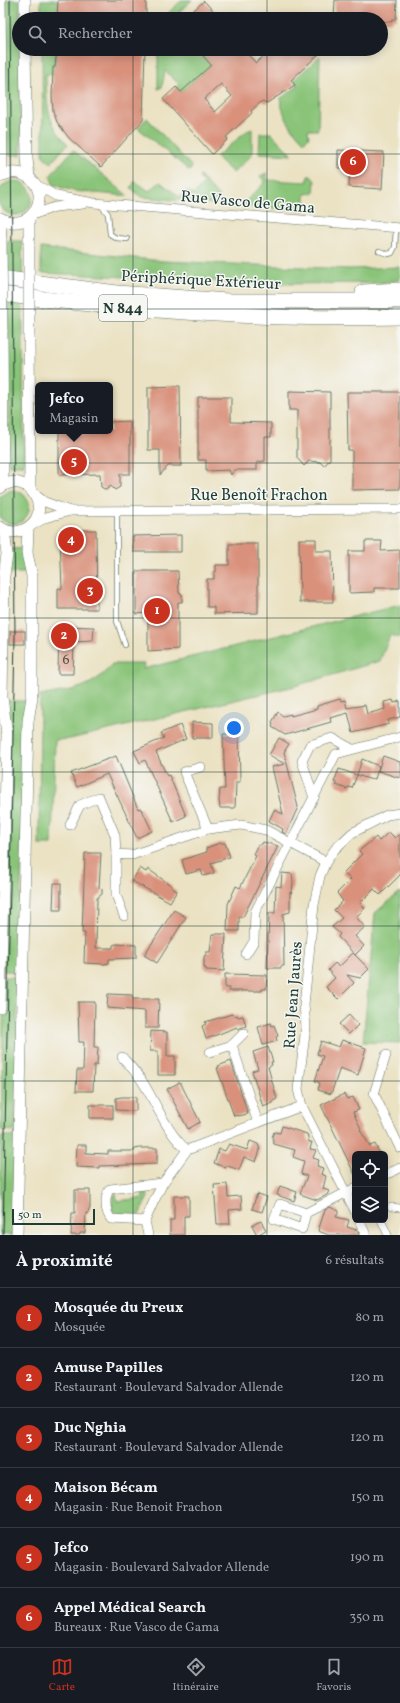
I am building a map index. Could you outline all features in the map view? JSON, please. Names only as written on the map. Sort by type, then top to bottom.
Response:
[{"type":"highway","name":"Périphérique Extérieur","points":[[0,278],[176,298],[300,302],[400,301]]},
{"type":"highway","points":[[300,302],[317,293],[400,290]]},
{"type":"highway","name":"N 844","points":[[0,294],[121,308],[247,317],[400,317]]},
{"type":"street","points":[[0,0],[2,169],[0,174]]},
{"type":"street","points":[[25,0],[25,12]]},
{"type":"street","points":[[26,56],[27,159],[32,180],[39,191],[39,200],[37,208],[31,216],[17,222],[6,221],[0,218],[2,486],[20,483],[46,502],[70,511]]},
{"type":"street","points":[[0,177],[5,174],[17,172],[32,180]]},
{"type":"street","name":"Rue Vasco de Gama","points":[[32,180],[56,196],[97,204],[398,228]]},
{"type":"street","name":"Rue Vasco de Gama","points":[[31,216],[55,207],[97,204]]},
{"type":"street","points":[[17,1235],[28,721],[32,697],[32,576],[27,553],[30,527],[36,519],[39,511],[33,492],[29,336],[29,246],[31,216]]},
{"type":"street","name":"Rue Benoît Frachon","points":[[70,511],[400,509]]},
{"type":"street","points":[[0,1008],[3,732],[2,697],[4,576],[7,554],[2,528],[14,532],[30,527],[44,518],[70,511]]},
{"type":"street","points":[[246,954],[254,942],[255,912],[336,754],[400,737]]},
{"type":"street","points":[[314,798],[302,761],[310,745],[332,738],[352,749]]},
{"type":"street","points":[[201,767],[184,772],[208,829]]},
{"type":"street","points":[[70,825],[80,805],[99,797],[115,836],[116,895],[124,916]]},
{"type":"street","name":"Rue Jean Jaurès","points":[[352,1202],[346,1193],[302,1106],[298,1089],[306,1027],[304,1005],[314,906],[320,876],[326,862],[335,849],[352,833],[388,815],[400,813]]},
{"type":"street","points":[[116,854],[132,854],[208,829],[241,825],[266,830],[326,862]]},
{"type":"street","points":[[210,1052],[232,1045],[244,1033]]},
{"type":"street","points":[[232,1045],[258,1123]]},
{"type":"street","points":[[386,1055],[374,1094],[400,1148]]},
{"type":"street","points":[[122,1057],[142,1080],[169,1130],[178,1142],[187,1150]]},
{"type":"street","points":[[148,1235],[144,1221],[164,1183],[187,1150],[302,1106]]},
{"type":"street","points":[[388,1174],[400,1168]]},
{"type":"street","points":[[144,1221],[111,1219],[107,1214],[107,1193],[110,1189],[164,1183]]},
{"type":"street","points":[[306,1213],[302,1232],[274,1219],[280,1204],[306,1213],[352,1190]]},
{"type":"street","points":[[391,1207],[400,1208]]},
{"type":"street","points":[[360,1223],[366,1235]]},
{"type":"street","points":[[382,1223],[388,1235]]},
{"type":"lane","points":[[97,204],[108,214],[108,228],[110,234],[116,238],[127,239]]},
{"type":"lane","points":[[379,251],[388,254],[392,253],[395,247],[398,228]]},
{"type":"lane","points":[[117,510],[117,621],[125,645]]},
{"type":"green space","points":[[5,0],[20,0],[20,12],[12,12],[12,56],[20,56],[21,155],[6,155]]},
{"type":"green space","points":[[41,0],[58,0],[57,12],[41,12]]},
{"type":"green space","points":[[182,0],[192,0],[179,12],[169,12]]},
{"type":"green space","points":[[42,56],[56,56],[53,75],[46,74],[49,112],[55,128],[68,144],[51,163],[43,156]]},
{"type":"green space","points":[[158,56],[203,56],[211,65],[181,92],[176,87],[179,84],[165,71],[162,87],[158,89]]},
{"type":"green space","points":[[320,56],[318,130],[308,130],[309,137],[304,142],[288,122],[283,112],[280,99],[298,86],[294,80]]},
{"type":"green space","points":[[147,118],[192,167],[190,171],[138,128]]},
{"type":"green space","points":[[252,129],[252,155],[233,173],[216,157],[247,131]]},
{"type":"green space","points":[[260,133],[271,133],[292,155],[259,153]]},
{"type":"green space","points":[[73,150],[128,196],[73,191],[54,185],[50,176]]},
{"type":"green space","points":[[267,173],[267,180],[307,182],[308,176],[311,176],[315,181],[314,193],[305,194],[305,210],[244,206],[244,203],[265,182],[260,176]]},
{"type":"green space","points":[[200,176],[220,198],[217,204],[141,197],[131,188],[135,181],[149,191],[160,182],[180,197],[187,191],[194,195],[204,183],[199,178]]},
{"type":"green space","points":[[9,182],[21,182],[27,186],[31,192],[31,204],[27,210],[21,214],[9,214],[3,210],[-1,204],[-1,192],[3,186]]},
{"type":"green space","points":[[7,241],[22,241],[24,465],[9,465]]},
{"type":"green space","points":[[41,248],[163,261],[350,269],[400,267],[400,280],[380,283],[276,284],[41,273]]},
{"type":"green space","points":[[11,490],[22,492],[29,502],[29,508],[28,514],[21,522],[11,524],[0,518],[0,496]]},
{"type":"green space","points":[[24,548],[28,573],[7,573],[11,549]]},
{"type":"green space","points":[[400,605],[400,638],[390,635],[380,661],[295,686],[70,739],[55,740],[52,845],[39,845],[40,696],[80,688],[104,673],[112,664],[144,664],[143,669]]},
{"type":"green space","points":[[6,701],[27,701],[18,972],[4,971]]},
{"type":"green space","points":[[400,892],[400,1043],[363,1042],[375,913]]},
{"type":"green space","points":[[4,977],[18,977],[15,1131],[1,1130]]},
{"type":"green space","points":[[1,1136],[15,1136],[13,1235],[0,1235]]},
{"type":"green space","points":[[142,1190],[146,1192],[148,1197],[139,1215],[116,1214],[112,1210],[112,1198],[116,1193],[117,1201],[143,1198]]},
{"type":"building","points":[[58,0],[146,0],[146,12],[57,12]]},
{"type":"building","points":[[335,0],[397,0],[396,19],[392,19],[392,22],[388,22],[388,12],[334,12]]},
{"type":"building","points":[[204,1],[214,12],[192,12]]},
{"type":"building","points":[[56,56],[145,56],[143,120],[101,167],[69,138],[57,122],[53,111],[52,96],[53,67],[55,67]]},
{"type":"building","points":[[203,56],[249,56],[256,63],[264,56],[317,56],[291,80],[295,85],[267,103],[262,101],[251,111],[252,113],[226,137],[228,139],[212,154],[163,99],[176,87],[181,92],[211,65]],"holes":[[[221,84],[232,96],[215,112],[204,99]]]},
{"type":"building","points":[[338,150],[384,152],[382,189],[349,187],[350,168],[338,168]]},
{"type":"building","points":[[180,386],[181,466],[168,466],[160,475],[160,450],[148,450],[148,387]]},
{"type":"building","points":[[289,391],[330,392],[330,459],[324,466],[320,462],[309,461],[304,466],[297,458],[297,410],[289,410]]},
{"type":"building","points":[[347,392],[400,392],[400,489],[352,490],[352,450],[348,450]]},
{"type":"building","points":[[198,397],[231,397],[231,422],[271,423],[271,437],[265,437],[265,461],[257,462],[257,470],[234,470],[231,475],[229,470],[206,471],[206,460],[198,460]]},
{"type":"building","points":[[130,421],[130,474],[120,474],[120,487],[115,490],[111,486],[106,490],[101,487],[100,474],[59,475],[59,434],[113,434],[113,422]]},
{"type":"building","points":[[68,530],[96,530],[97,609],[58,609],[58,588],[62,589],[60,538]]},
{"type":"building","points":[[181,535],[181,552],[133,552],[133,536]]},
{"type":"building","points":[[299,539],[316,539],[316,551],[332,551],[333,602],[300,602]]},
{"type":"building","points":[[365,541],[382,541],[381,551],[400,550],[400,588],[374,588],[374,592],[349,593],[349,551],[365,551]]},
{"type":"building","points":[[229,544],[258,544],[258,613],[214,614],[214,607],[207,607],[207,579],[214,579],[216,565],[229,565]]},
{"type":"building","points":[[136,571],[178,571],[179,593],[182,594],[182,602],[178,602],[178,649],[148,651],[148,613],[136,614]]},
{"type":"building","points":[[59,626],[94,627],[93,641],[74,642],[73,674],[58,674]]},
{"type":"building","points":[[10,631],[25,631],[25,644],[10,644]]},
{"type":"building","points":[[340,699],[341,701],[345,700],[347,708],[365,705],[367,714],[385,709],[384,702],[393,700],[394,703],[400,701],[400,717],[388,720],[389,724],[353,733],[348,713],[330,718],[331,722],[285,735],[272,727],[272,722],[278,712],[283,716],[291,714],[291,716],[317,709],[317,706]]},
{"type":"building","points":[[192,722],[213,723],[213,738],[192,738]]},
{"type":"building","points":[[180,725],[186,739],[156,752],[167,776],[169,775],[186,816],[173,822],[145,760],[140,763],[134,751],[164,738],[161,733]]},
{"type":"building","points":[[223,734],[239,734],[240,782],[236,782],[235,808],[220,808],[220,789],[225,789]]},
{"type":"building","points":[[279,738],[289,744],[284,752],[298,807],[286,834],[282,832],[283,829],[269,821],[274,810],[283,814],[272,767],[285,764],[269,755]]},
{"type":"building","points":[[116,756],[138,809],[141,808],[152,831],[137,838],[107,774],[77,787],[71,773]]},
{"type":"building","points":[[383,756],[400,762],[400,778],[378,771]]},
{"type":"building","points":[[362,759],[379,766],[375,779],[372,778],[372,780],[357,775]]},
{"type":"building","points":[[339,769],[357,775],[352,788],[348,787],[347,789],[336,785],[337,783],[334,782]]},
{"type":"building","points":[[389,832],[395,838],[400,833],[400,875],[380,895],[374,889],[360,903],[365,908],[356,917],[365,927],[355,936],[364,946],[355,955],[338,937],[340,934],[332,927],[342,918],[334,910],[343,901],[337,893],[351,879],[343,873],[362,854],[359,851],[376,837],[379,841]]},
{"type":"building","points":[[263,842],[278,846],[243,917],[239,917],[239,931],[227,931],[228,904],[236,886],[240,888],[256,856],[253,854],[257,846]]},
{"type":"building","points":[[220,843],[225,843],[230,857],[211,863],[214,873],[203,876],[201,870],[186,874],[182,860],[207,852],[206,848]]},
{"type":"building","points":[[85,853],[101,853],[99,888],[102,889],[102,894],[97,898],[96,948],[113,948],[113,945],[116,944],[136,945],[136,958],[109,959],[109,963],[104,964],[84,963],[85,933],[82,933]]},
{"type":"building","points":[[140,868],[146,872],[148,869],[177,891],[170,902],[132,881]]},
{"type":"building","points":[[282,873],[292,874],[293,882],[292,893],[290,892],[290,912],[283,914],[284,966],[281,966],[281,968],[267,968],[269,913],[275,913],[276,886],[281,887]]},
{"type":"building","points":[[54,883],[61,883],[61,910],[53,910]]},
{"type":"building","points":[[174,910],[186,917],[157,963],[144,955]]},
{"type":"building","points":[[212,934],[226,934],[224,971],[206,970],[206,968],[204,968],[204,956],[206,955],[206,952],[210,952]]},
{"type":"building","points":[[353,953],[369,969],[360,978],[347,975],[354,983],[338,999],[326,987],[335,978],[328,970],[335,963],[339,967]]},
{"type":"building","points":[[225,974],[267,975],[266,989],[262,989],[262,991],[229,991],[229,988],[225,988]]},
{"type":"building","points":[[108,994],[132,995],[132,999],[159,999],[158,1028],[145,1028],[145,1011],[107,1008]]},
{"type":"building","points":[[78,1002],[95,1002],[94,1047],[98,1047],[97,1065],[94,1065],[93,1091],[76,1091],[77,1070],[83,1070],[84,1042],[79,1042]]},
{"type":"building","points":[[232,1014],[233,1016],[237,1015],[238,1017],[243,1016],[246,1026],[238,1029],[237,1027],[206,1039],[202,1026],[206,1024],[205,1022]]},
{"type":"building","points":[[349,1015],[358,1025],[349,1034],[339,1024]]},
{"type":"building","points":[[271,1023],[272,1026],[274,1025],[278,1036],[276,1037],[277,1041],[263,1045],[258,1027]]},
{"type":"building","points":[[151,1031],[167,1032],[167,1056],[175,1056],[175,1075],[158,1075],[158,1051],[150,1051]]},
{"type":"building","points":[[342,1040],[366,1048],[358,1075],[340,1068],[331,1094],[318,1090],[320,1083],[315,1081],[323,1056],[317,1054],[321,1041],[339,1047]]},
{"type":"building","points":[[268,1047],[273,1062],[271,1062],[272,1065],[268,1067],[277,1099],[273,1101],[273,1103],[263,1107],[252,1071],[258,1069],[253,1052]]},
{"type":"building","points":[[231,1061],[248,1114],[234,1116],[217,1068],[219,1068],[218,1066]]},
{"type":"building","points":[[180,1082],[200,1122],[188,1129],[167,1089]]},
{"type":"building","points":[[344,1094],[347,1099],[353,1097],[359,1110],[353,1112],[361,1129],[360,1130],[370,1146],[375,1144],[378,1151],[352,1151],[352,1169],[321,1105]]},
{"type":"building","points":[[136,1097],[136,1111],[116,1110],[116,1098]]},
{"type":"building","points":[[90,1105],[113,1105],[113,1118],[90,1118]]},
{"type":"building","points":[[282,1126],[307,1134],[309,1142],[312,1142],[310,1149],[316,1150],[313,1158],[319,1160],[317,1166],[323,1168],[321,1174],[326,1176],[323,1189],[329,1191],[327,1195],[317,1200],[300,1194],[307,1176],[301,1174],[304,1161],[293,1157],[295,1150],[274,1144],[272,1137],[274,1132],[280,1133]]},
{"type":"building","points":[[250,1141],[258,1144],[260,1150],[256,1162],[244,1157],[239,1170],[225,1165],[226,1168],[214,1163],[219,1149],[225,1151],[229,1144],[247,1150]]},
{"type":"building","points":[[77,1145],[86,1145],[86,1153],[108,1154],[108,1151],[134,1151],[135,1149],[140,1148],[157,1148],[157,1164],[99,1166],[99,1168],[76,1167]]},
{"type":"building","points":[[227,1184],[228,1197],[241,1196],[242,1209],[229,1210],[230,1224],[217,1224],[214,1185]]},
{"type":"building","points":[[280,1186],[297,1192],[294,1201],[277,1195]]},
{"type":"building","points":[[75,1190],[90,1190],[90,1208],[88,1213],[86,1213],[85,1233],[80,1233],[80,1235],[71,1235],[72,1213],[75,1213]]},
{"type":"building","points":[[257,1194],[267,1197],[262,1212],[252,1209]]},
{"type":"building","points":[[174,1196],[189,1196],[189,1216],[184,1216],[184,1235],[170,1235],[170,1220],[174,1220]]},
{"type":"building","points":[[330,1207],[339,1211],[336,1217],[349,1220],[347,1227],[357,1230],[359,1235],[329,1235],[318,1231],[325,1210]]},
{"type":"building","points":[[261,1221],[266,1230],[257,1235],[252,1225]]},
{"type":"tram line","points":[[3,1235],[15,637],[10,0]]},
{"type":"place","name":"Appel Médical Search","points":[[353,162]]},
{"type":"place","name":"Jefco","points":[[74,462]]},
{"type":"place","name":"Maison Bécam","points":[[71,540]]},
{"type":"place","name":"Duc Nghia","points":[[90,591]]},
{"type":"place","name":"Mosquée du Preux","points":[[157,611]]},
{"type":"place","name":"Amuse Papilles","points":[[64,636]]}]
